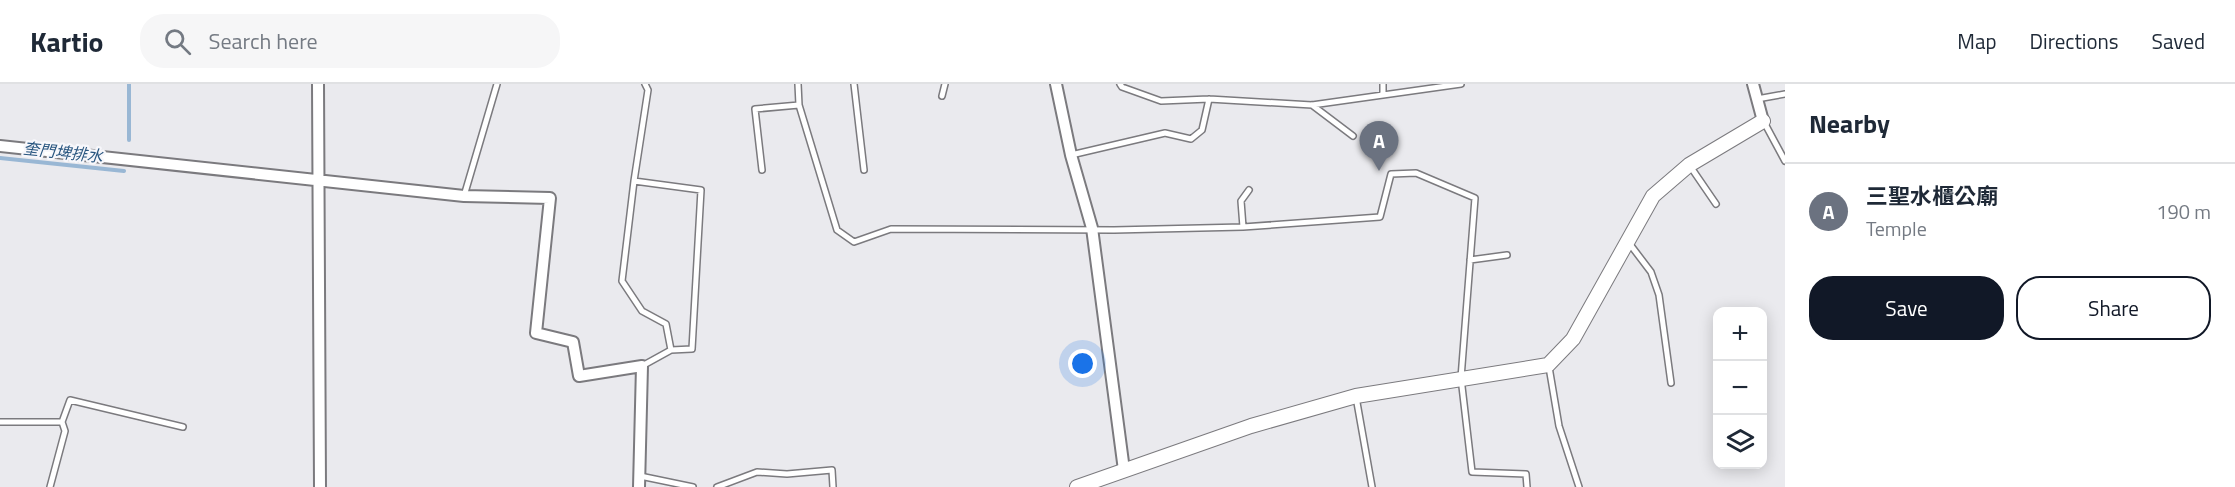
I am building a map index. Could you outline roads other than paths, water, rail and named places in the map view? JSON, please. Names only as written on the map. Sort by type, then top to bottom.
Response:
[{"type":"street","points":[[318,84],[320,487]]},
{"type":"street","points":[[1056,84],[1071,155],[1092,228],[1124,470]]},
{"type":"street","points":[[1077,487],[1251,426],[1356,396],[1548,365],[1573,339],[1653,196],[1689,165],[1763,121],[1753,84]]},
{"type":"street","points":[[0,146],[464,196],[550,198],[536,333],[573,342],[579,376],[642,366],[639,487]]},
{"type":"lane","points":[[464,196],[497,84]]},
{"type":"lane","points":[[645,84],[648,90],[622,281],[642,311],[666,324],[671,350]]},
{"type":"lane","points":[[798,84],[799,105],[837,230],[854,242],[891,229],[1092,228],[1114,230],[1243,227],[1380,217],[1391,174],[1416,173],[1475,198],[1461,378],[1472,472],[1526,474],[1527,487]]},
{"type":"lane","points":[[854,84],[864,170]]},
{"type":"lane","points":[[942,96],[945,84]]},
{"type":"lane","points":[[1120,84],[1122,87],[1161,101],[1209,99],[1311,105],[1461,84]]},
{"type":"lane","points":[[1383,84],[1383,95]]},
{"type":"lane","points":[[1757,99],[1785,94]]},
{"type":"lane","points":[[1071,155],[1165,133],[1191,139],[1202,130],[1209,99]]},
{"type":"lane","points":[[762,170],[755,109],[799,105]]},
{"type":"lane","points":[[1311,105],[1353,136]]},
{"type":"lane","points":[[1763,121],[1785,161]]},
{"type":"lane","points":[[1689,165],[1716,204]]},
{"type":"lane","points":[[634,181],[701,190],[692,349],[671,350],[642,366]]},
{"type":"lane","points":[[1243,227],[1241,201],[1249,190]]},
{"type":"lane","points":[[1628,242],[1651,272],[1659,295],[1671,383]]},
{"type":"lane","points":[[1470,260],[1507,255]]},
{"type":"lane","points":[[1548,365],[1560,426],[1579,487]]},
{"type":"lane","points":[[1356,396],[1372,487]]},
{"type":"lane","points":[[50,487],[64,431],[62,422],[70,400],[183,427]]},
{"type":"lane","points":[[0,422],[62,422]]},
{"type":"lane","points":[[717,487],[757,472],[787,474],[832,470],[833,487]]},
{"type":"lane","points":[[639,475],[693,487]]},
{"type":"waterway","name":"奎門埤排水","points":[[129,84],[129,140]]},
{"type":"waterway","name":"奎門埤排水","points":[[0,158],[124,171]]},
{"type":"place","name":"三聖水櫃公廟","points":[[1379,171]]}]
